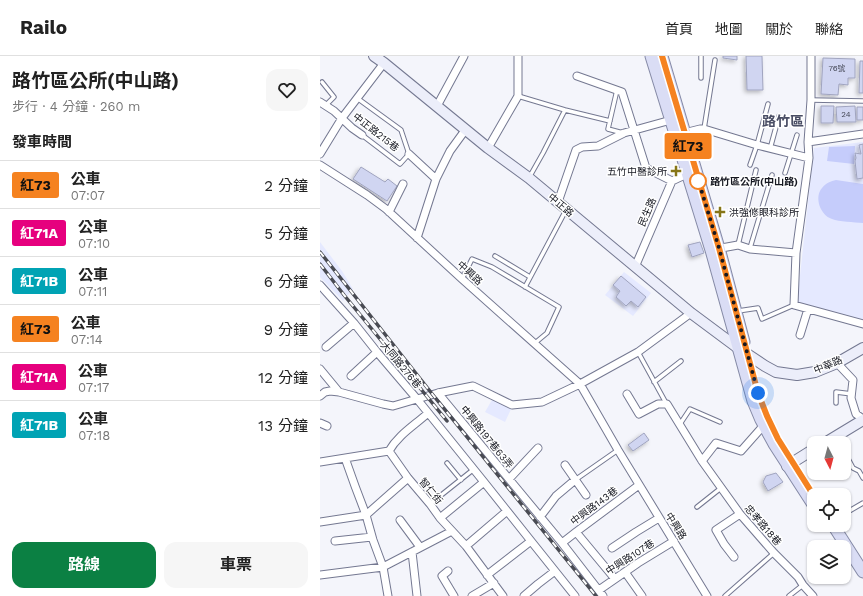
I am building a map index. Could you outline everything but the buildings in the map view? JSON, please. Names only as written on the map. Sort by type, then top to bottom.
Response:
[{"type":"main road","points":[[651,56],[687,174],[715,249],[736,312],[753,401],[774,444],[808,488]]},
{"type":"main road","points":[[662,56],[743,351],[767,416],[790,464],[807,494]]},
{"type":"main road","points":[[838,532],[862,567]]},
{"type":"main road","points":[[851,562],[863,580]]},
{"type":"street","name":"中正路","points":[[374,56],[384,62],[488,148],[529,178],[691,313],[743,351]]},
{"type":"street","points":[[437,106],[464,56]]},
{"type":"street","points":[[488,148],[518,96],[518,56]]},
{"type":"street","points":[[811,56],[811,100],[808,142],[809,158],[796,253],[794,305],[863,324]]},
{"type":"street","name":"中正路215巷","points":[[320,154],[342,118],[384,62]]},
{"type":"street","points":[[577,76],[622,92],[646,168],[672,181],[687,174]]},
{"type":"street","name":"中正路215巷","points":[[323,104],[362,135]]},
{"type":"street","points":[[558,202],[576,150],[582,147],[598,146],[624,133],[671,120]]},
{"type":"street","points":[[417,238],[436,179],[450,151],[466,129]]},
{"type":"street","points":[[684,133],[704,129],[770,149],[809,158]]},
{"type":"street","points":[[808,142],[863,134]]},
{"type":"street","points":[[409,154],[436,179]]},
{"type":"street","name":"中興路","points":[[320,166],[367,195],[389,212],[580,384],[618,450],[707,596]]},
{"type":"street","name":"民生路","points":[[635,267],[672,181]]},
{"type":"street","points":[[389,212],[403,184]]},
{"type":"street","points":[[715,249],[738,245],[750,250],[796,253]]},
{"type":"street","name":"大同路276巷","points":[[320,285],[354,323],[417,400],[393,406],[339,392],[325,392],[320,396]]},
{"type":"street","points":[[800,335],[808,309]]},
{"type":"street","points":[[576,596],[417,400],[438,393],[473,386],[512,405],[542,402],[580,384],[638,352],[691,313]]},
{"type":"street","points":[[326,347],[354,323]]},
{"type":"street","name":"中華路","points":[[743,351],[776,372],[797,375],[815,372],[837,363],[863,348]]},
{"type":"street","points":[[351,376],[377,352]]},
{"type":"street","points":[[837,363],[853,380],[851,398],[856,414],[863,419],[842,436]]},
{"type":"street","points":[[320,370],[339,392]]},
{"type":"street","name":"中興路197巷63弄","points":[[438,393],[509,479],[538,448]]},
{"type":"street","points":[[627,394],[639,414],[658,404],[666,404]]},
{"type":"street","name":"忠孝路18巷","points":[[666,404],[702,461],[740,514],[774,553],[798,577],[813,596]]},
{"type":"street","points":[[320,462],[389,451],[401,436],[428,413]]},
{"type":"street","points":[[702,461],[716,443],[741,451],[764,425]]},
{"type":"street","name":"智仁街","points":[[389,451],[408,478],[440,518],[466,546],[503,596]]},
{"type":"street","points":[[790,464],[807,453]]},
{"type":"street","points":[[345,458],[383,567],[388,596]]},
{"type":"street","points":[[565,465],[586,495]]},
{"type":"street","points":[[320,522],[366,515],[408,478]]},
{"type":"street","points":[[509,479],[601,593]]},
{"type":"street","points":[[540,517],[556,496],[575,480]]},
{"type":"street","points":[[440,518],[484,482]]},
{"type":"street","name":"中興路143巷","points":[[562,543],[639,485]]},
{"type":"street","points":[[466,546],[507,511]]},
{"type":"street","points":[[734,557],[716,530],[740,514]]},
{"type":"street","points":[[612,548],[659,518]]},
{"type":"street","points":[[400,520],[420,547]]},
{"type":"street","points":[[320,575],[383,567],[452,531]]},
{"type":"street","points":[[576,532],[615,579]]},
{"type":"street","points":[[335,541],[372,537]]},
{"type":"street","points":[[487,575],[530,541]]},
{"type":"street","name":"中興路107巷","points":[[601,593],[615,579],[674,541]]},
{"type":"street","points":[[412,552],[417,596]]},
{"type":"street","points":[[448,571],[442,576],[454,596]]},
{"type":"street","points":[[524,596],[555,571]]},
{"type":"street","points":[[625,572],[642,596]]},
{"type":"street","points":[[472,596],[494,584]]},
{"type":"lane","points":[[701,56],[701,78]]},
{"type":"lane","points":[[704,129],[715,60]]},
{"type":"lane","points":[[322,82],[334,97],[323,104]]},
{"type":"lane","points":[[617,90],[608,129],[624,133]]},
{"type":"lane","points":[[518,96],[610,121]]},
{"type":"lane","name":"中正路215巷","points":[[357,98],[401,130],[409,154],[400,164],[362,135]]},
{"type":"lane","points":[[811,100],[863,101]]},
{"type":"lane","points":[[750,165],[768,104]]},
{"type":"lane","points":[[529,178],[565,110]]},
{"type":"lane","points":[[770,149],[779,116]]},
{"type":"lane","points":[[785,173],[797,135]]},
{"type":"lane","points":[[738,245],[756,170]]},
{"type":"lane","points":[[750,250],[772,175]]},
{"type":"lane","points":[[525,287],[567,210]]},
{"type":"lane","points":[[495,256],[530,277]]},
{"type":"lane","points":[[462,279],[472,259],[492,267],[559,307],[547,333],[535,343]]},
{"type":"lane","points":[[736,312],[758,308],[762,319],[794,305]]},
{"type":"lane","points":[[638,352],[666,404]]},
{"type":"lane","points":[[654,382],[681,361]]},
{"type":"lane","points":[[836,403],[836,392],[852,394]]},
{"type":"lane","points":[[679,425],[690,409],[720,422]]},
{"type":"lane","points":[[575,480],[618,450]]},
{"type":"lane","points":[[447,463],[461,480]]},
{"type":"lane","points":[[851,464],[853,468],[859,471],[863,478]]},
{"type":"lane","points":[[430,504],[474,469]]},
{"type":"lane","points":[[697,507],[721,488]]},
{"type":"lane","points":[[851,510],[863,503]]},
{"type":"lane","points":[[725,596],[774,553]]},
{"type":"lane","points":[[789,596],[803,585]]},
{"type":"shaded area","points":[[863,142],[863,322],[797,303],[814,148]]},
{"type":"shaded area","points":[[855,146],[854,164],[827,161],[829,147]]},
{"type":"shaded area","points":[[836,180],[863,184],[863,223],[835,220],[828,217],[821,210],[818,196],[822,188],[830,182]]},
{"type":"shaded area","points":[[320,242],[342,271],[353,289],[343,301],[320,277]]},
{"type":"shaded area","points":[[624,272],[651,293],[633,316],[605,295]]},
{"type":"shaded area","points":[[493,398],[512,407],[505,422],[485,412]]},
{"type":"railway","points":[[320,252],[433,395],[596,596]]},
{"type":"railway","points":[[320,264],[447,421]]},
{"type":"bus line","name":"紅73","points":[[662,56],[719,248],[758,393],[778,439],[809,488]]},
{"type":"place","name":"五竹中醫診所","points":[[676,171]]},
{"type":"place","name":"路竹區公所(中山路)","points":[[698,181]]},
{"type":"place","name":"洪強修眼科診所","points":[[720,212]]},
{"type":"district","name":"路竹區","points":[[783,121]]},
{"type":"route","points":[[698,181],[697,176],[719,248],[758,393]]}]
